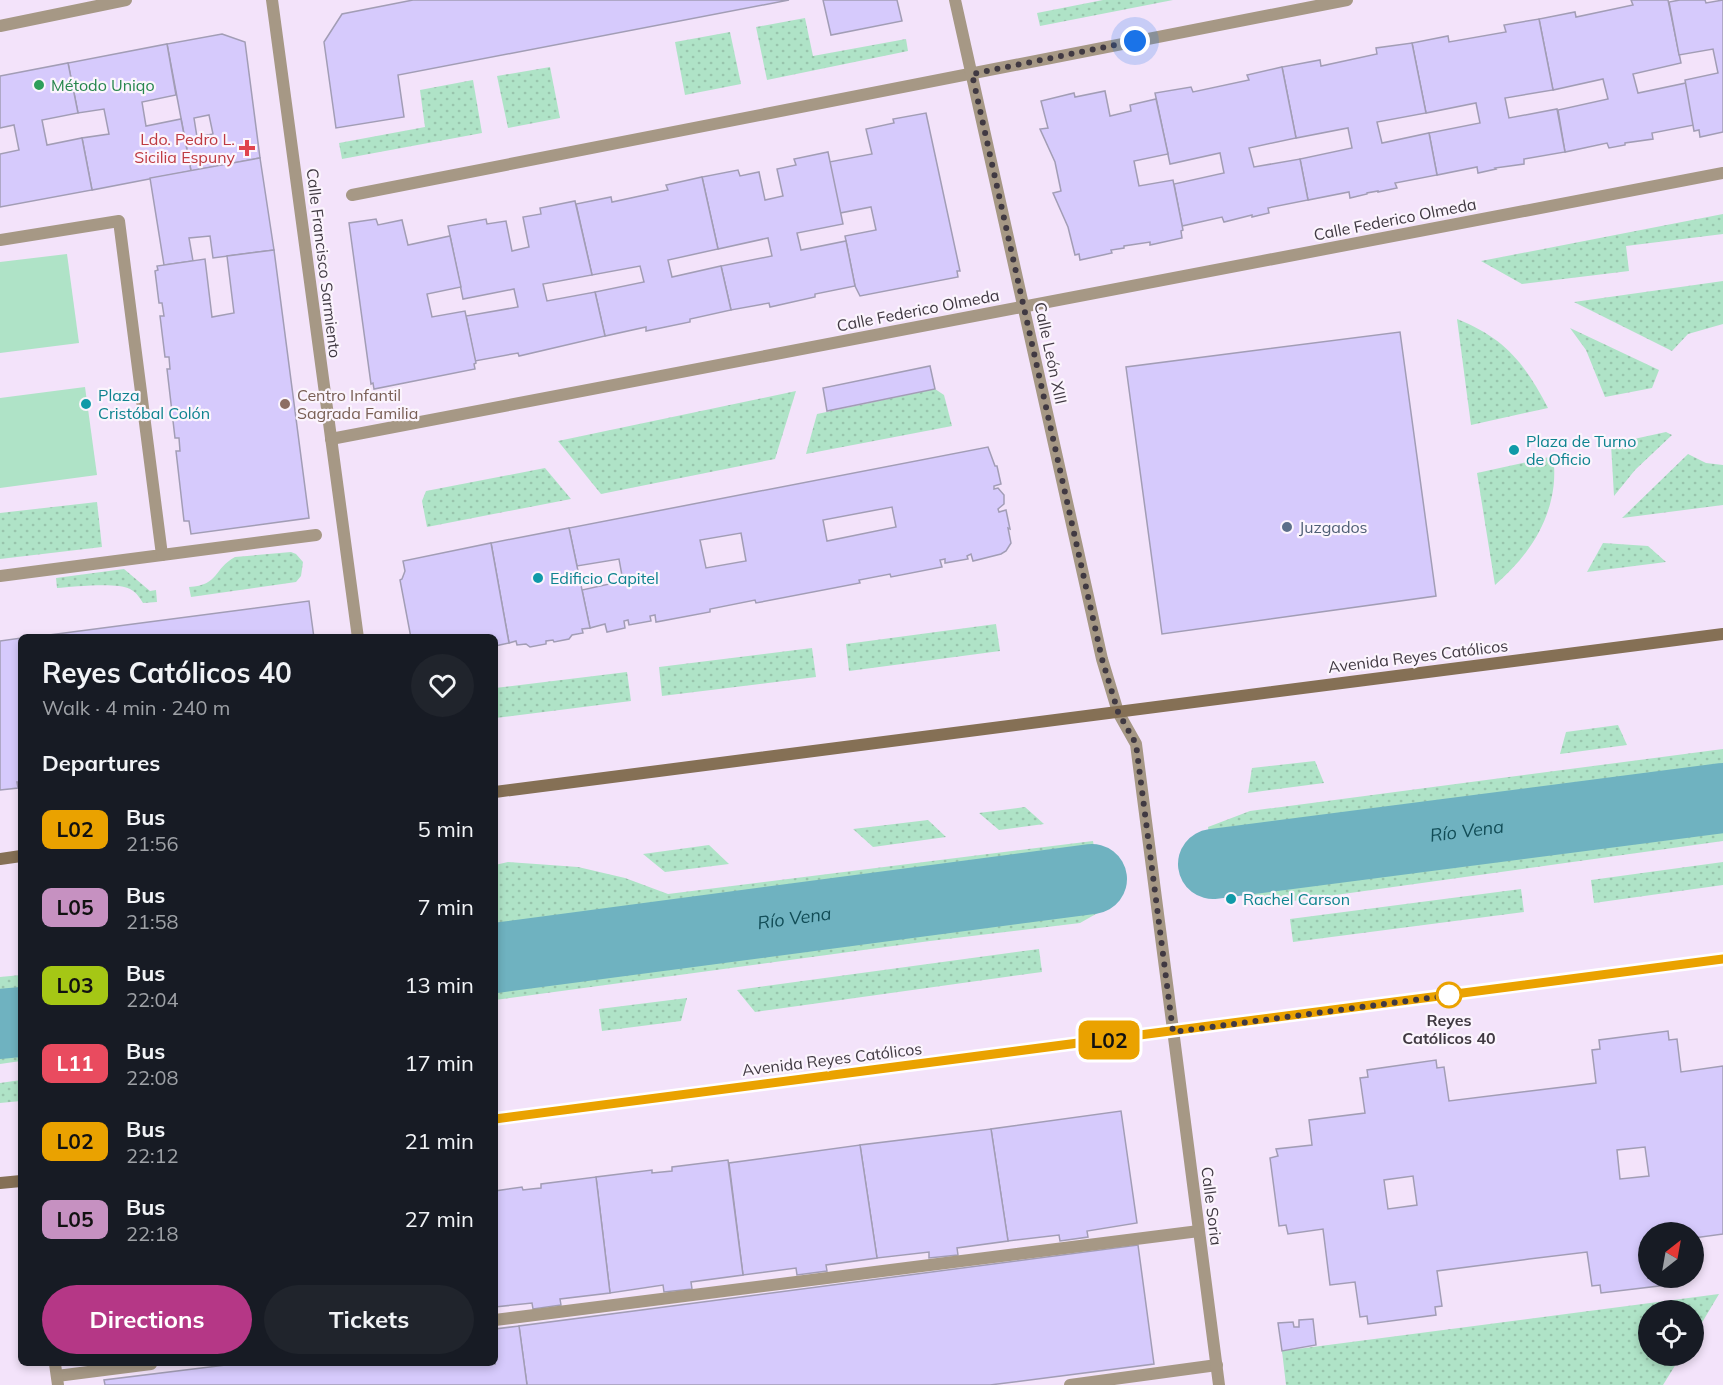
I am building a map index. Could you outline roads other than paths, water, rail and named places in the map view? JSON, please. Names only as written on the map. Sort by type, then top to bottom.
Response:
[{"type":"street","points":[[0,26],[126,0]]},
{"type":"street","name":"Calle Francisco Sarmiento","points":[[272,0],[357,634]]},
{"type":"street","name":"Calle León XIII","points":[[955,0],[1099,649],[1118,712]]},
{"type":"street","points":[[352,195],[1347,0]]},
{"type":"street","name":"Calle Federico Olmeda","points":[[331,439],[1723,172]]},
{"type":"street","points":[[0,240],[120,221],[162,555]]},
{"type":"street","points":[[0,576],[316,535]]},
{"type":"street","name":"Avenida Reyes Católicos","points":[[498,792],[1723,634]]},
{"type":"street","points":[[1118,712],[1136,744],[1173,1032]]},
{"type":"street","points":[[0,859],[18,856]]},
{"type":"street","name":"Avenida Reyes Católicos","points":[[498,1119],[1723,959]]},
{"type":"street","name":"Calle Soria","points":[[1173,1032],[1219,1385]]},
{"type":"street","points":[[0,1183],[18,1181]]},
{"type":"street","points":[[498,1320],[1199,1231]]},
{"type":"street","points":[[1070,1385],[1216,1365]]},
{"type":"street","points":[[57,1375],[134,1366]]},
{"type":"waterway","name":"Río Vena","points":[[1213,864],[1723,798]]},
{"type":"waterway","name":"Río Vena","points":[[498,958],[1092,879]]},
{"type":"waterway","name":"Río Vena","points":[[0,1024],[18,1022]]},
{"type":"place","name":"Método Uniqo","points":[[39,85]]},
{"type":"place","name":"Ldo. Pedro L. Sicilia Espuny","points":[[247,148]]},
{"type":"place","name":"Plaza Cristóbal Colón","points":[[86,404]]},
{"type":"place","name":"Centro Infantil Sagrada Familia","points":[[285,404]]},
{"type":"place","name":"Plaza de Turno de Oficio","points":[[1514,450]]},
{"type":"place","name":"Juzgados","points":[[1287,527]]},
{"type":"place","name":"Edificio Capitel","points":[[538,578]]},
{"type":"place","name":"Rachel Carson","points":[[1231,899]]},
{"type":"place","name":"Reyes Católicos 40","points":[[1449,995]]}]
